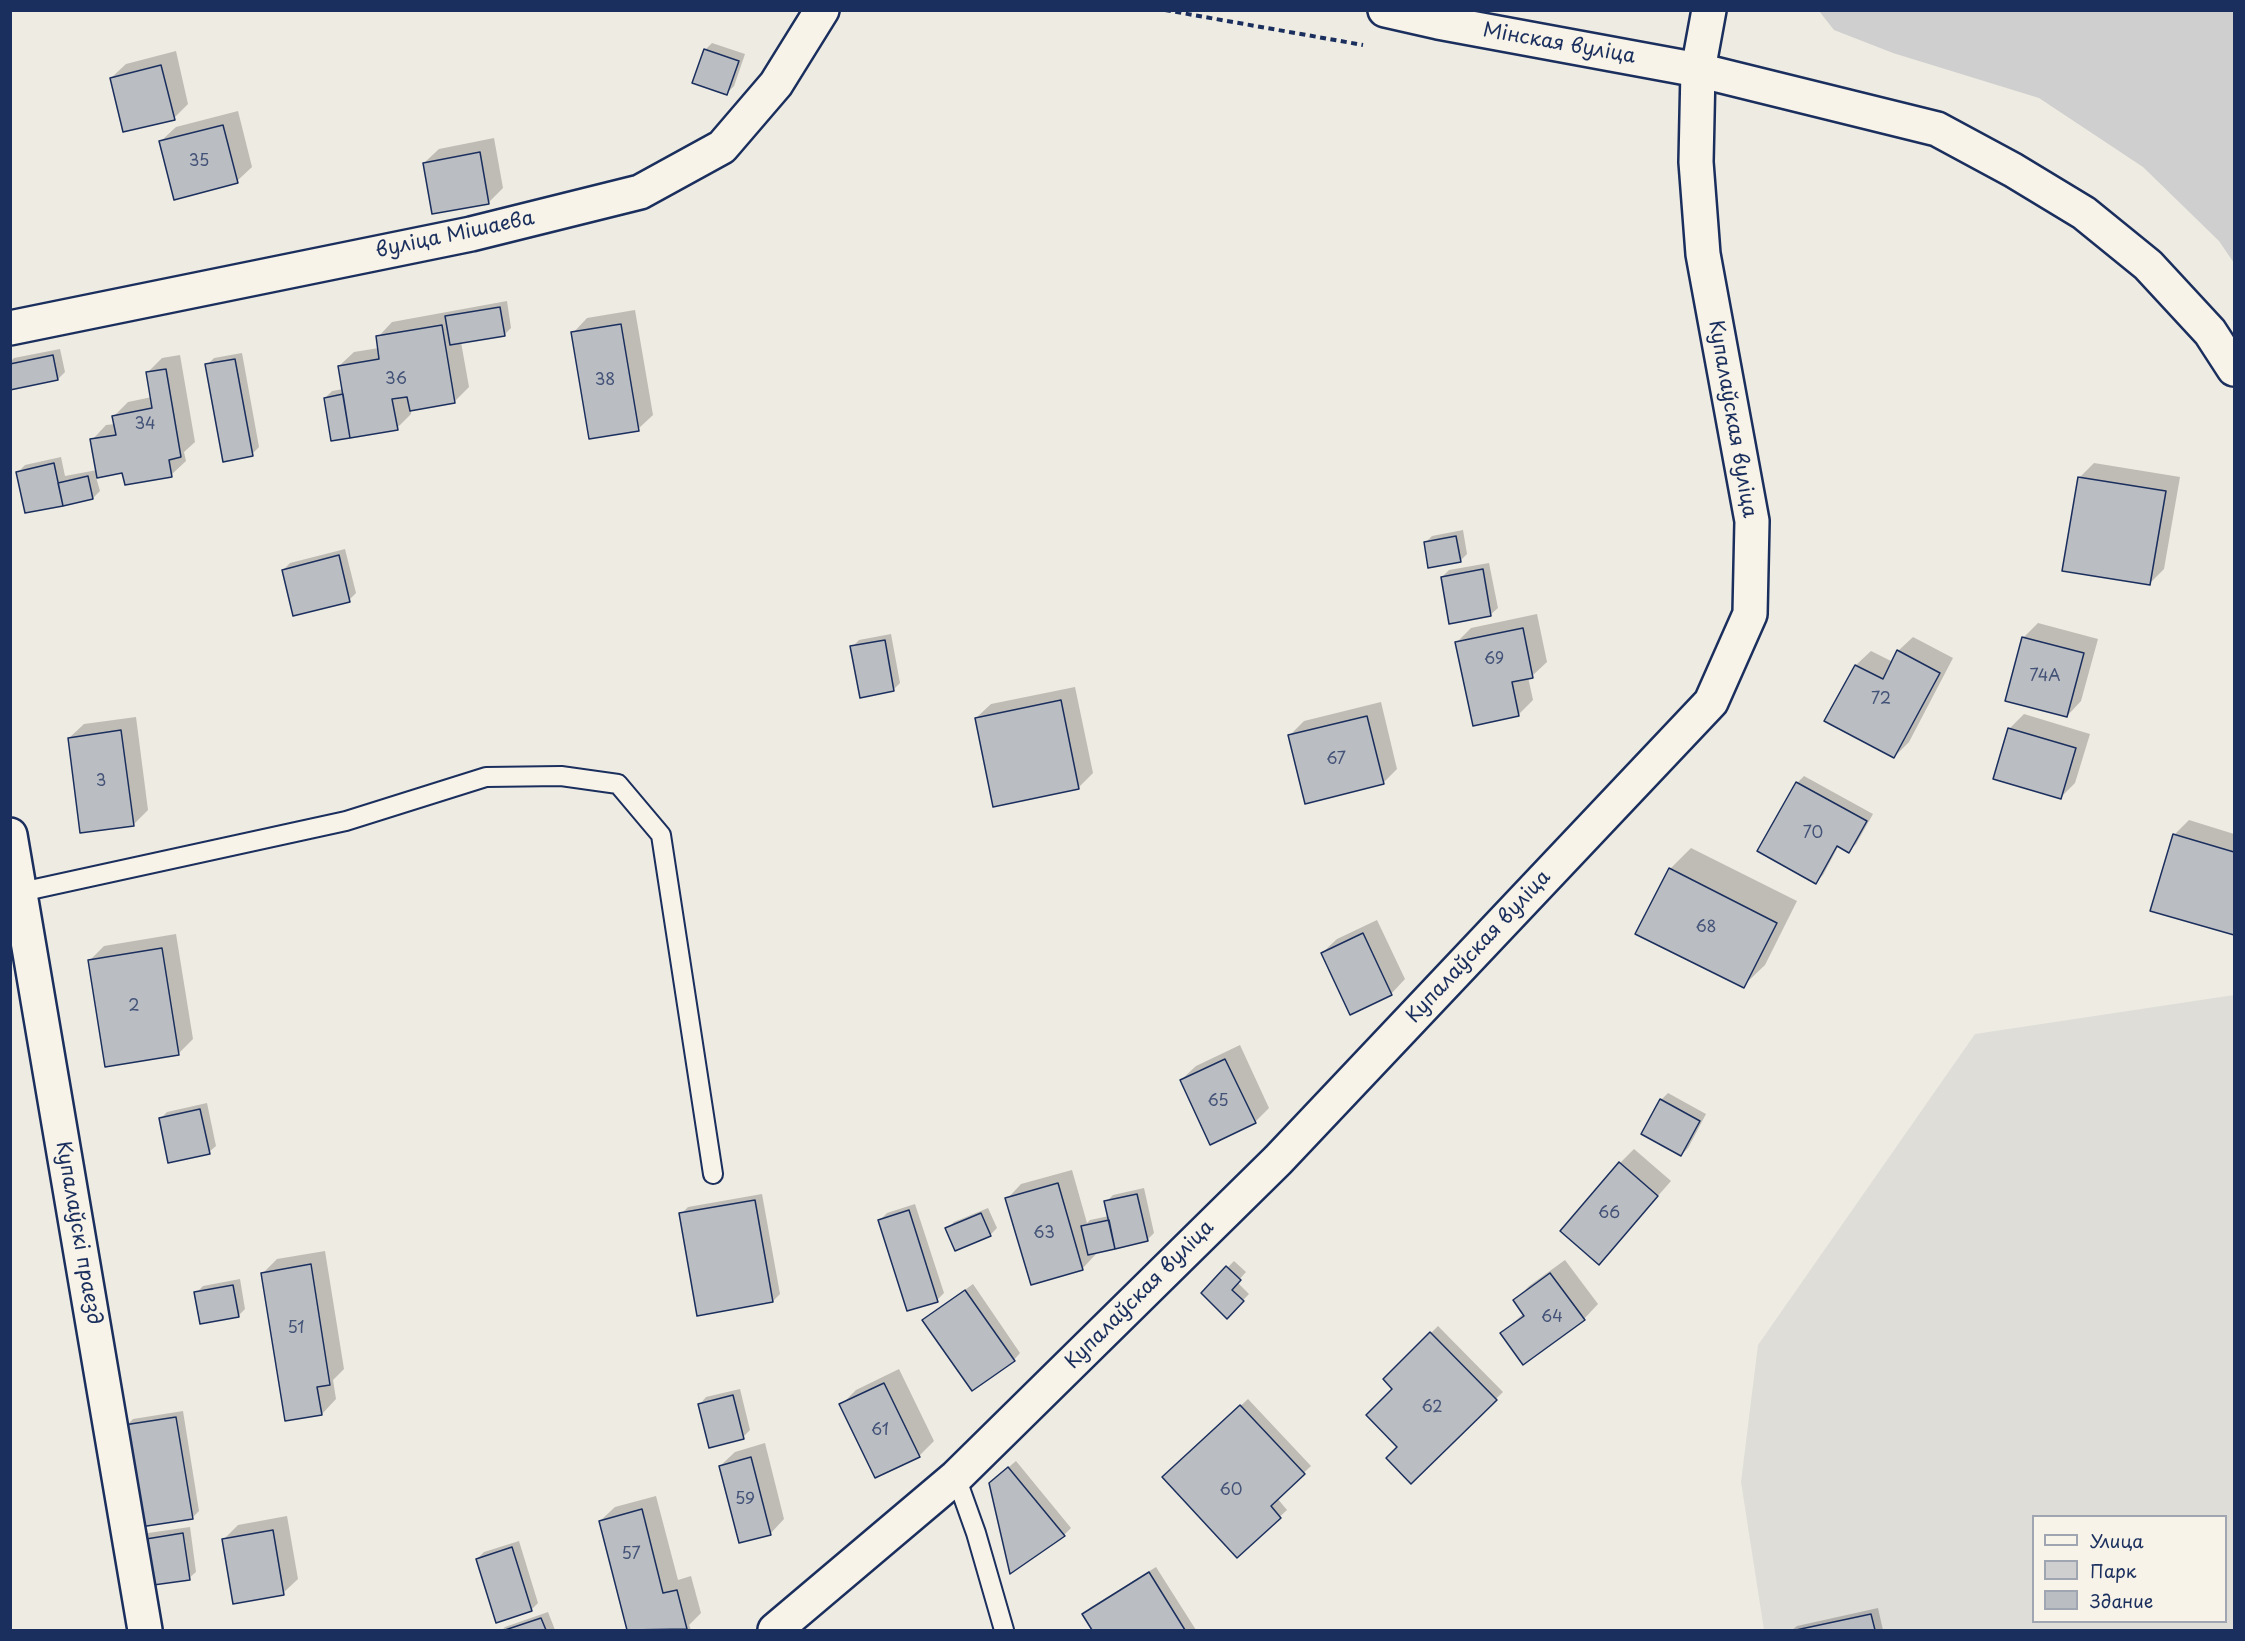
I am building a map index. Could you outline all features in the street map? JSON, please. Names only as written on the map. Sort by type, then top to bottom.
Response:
[{"type":"street","name":"вуліца Мішаева","points":[[10,328],[471,234],[640,192],[722,147],[776,84],[822,10]]},
{"type":"street","name":"Мінская вуліца","points":[[1385,10],[1438,22],[1698,70],[1937,129],[2013,170],[2084,213],[2148,265],[2210,332],[2235,369]]},
{"type":"street","name":"Купалаўская вуліца","points":[[775,1630],[956,1477],[1278,1160],[1711,702],[1749,615],[1752,520],[1703,254],[1696,162],[1698,70],[1709,10]]},
{"type":"street","name":"Купалаўскі праезд","points":[[10,835],[15,893],[145,1630]]},
{"type":"lane","points":[[15,893],[346,821],[486,777],[561,776],[618,784],[661,835],[712,1174]]},
{"type":"lane","points":[[956,1477],[976,1533],[1004,1630]]},
{"type":"path","points":[[1166,10],[1374,46]]},
{"type":"shaded area","points":[[2234,995],[2234,1630],[1764,1630],[1741,1482],[1758,1345],[1975,1034]]},
{"type":"green space","points":[[1819,11],[2234,11],[2234,263],[2219,241],[2143,167],[2039,98],[1893,53],[1834,30]]},
{"type":"building","points":[[704,49],[739,61],[727,95],[692,83]]},
{"type":"building","points":[[161,65],[175,120],[123,132],[110,78]]},
{"type":"building","points":[[223,125],[238,183],[174,200],[159,141]]},
{"type":"building","points":[[480,152],[489,204],[432,214],[423,163]]},
{"type":"building","points":[[500,307],[505,336],[450,345],[445,316]]},
{"type":"building","points":[[621,324],[639,431],[589,439],[571,332]]},
{"type":"building","points":[[442,325],[455,403],[410,411],[407,397],[392,399],[398,430],[350,438],[338,366],[379,359],[376,336]]},
{"type":"building","points":[[53,355],[58,380],[10,390],[10,364]]},
{"type":"building","points":[[235,359],[253,456],[223,462],[205,364]]},
{"type":"building","points":[[166,369],[181,457],[169,460],[172,477],[125,485],[122,473],[97,478],[90,439],[116,435],[112,416],[152,408],[146,372]]},
{"type":"building","points":[[343,394],[350,438],[331,441],[324,398]]},
{"type":"building","points":[[54,463],[63,506],[25,513],[16,472]]},
{"type":"building","points":[[88,476],[93,499],[63,506],[58,483]]},
{"type":"building","points":[[2078,477],[2166,491],[2150,585],[2062,571]]},
{"type":"building","points":[[1456,536],[1461,562],[1428,568],[1424,542]]},
{"type":"building","points":[[339,555],[350,602],[293,616],[282,570]]},
{"type":"building","points":[[1483,569],[1491,616],[1449,624],[1441,577]]},
{"type":"building","points":[[1523,628],[1533,678],[1512,682],[1519,716],[1473,726],[1455,642]]},
{"type":"building","points":[[2022,637],[2084,653],[2067,717],[2005,701]]},
{"type":"building","points":[[885,640],[894,691],[860,698],[850,646]]},
{"type":"building","points":[[1897,650],[1940,673],[1894,758],[1824,721],[1855,665],[1883,679]]},
{"type":"building","points":[[1061,700],[1079,789],[993,807],[975,718]]},
{"type":"building","points":[[1367,716],[1384,784],[1305,804],[1288,735]]},
{"type":"building","points":[[2008,728],[2076,748],[2061,799],[1993,779]]},
{"type":"building","points":[[121,730],[134,826],[80,833],[68,738]]},
{"type":"building","points":[[1796,782],[1867,821],[1849,853],[1837,846],[1816,884],[1757,851]]},
{"type":"building","points":[[2173,834],[2234,852],[2234,935],[2150,911]]},
{"type":"building","points":[[1669,868],[1777,923],[1744,988],[1635,934]]},
{"type":"building","points":[[1363,933],[1392,995],[1350,1015],[1321,953]]},
{"type":"building","points":[[162,948],[179,1055],[105,1067],[88,960]]},
{"type":"building","points":[[1225,1059],[1256,1123],[1210,1145],[1180,1080]]},
{"type":"building","points":[[1660,1099],[1700,1121],[1681,1156],[1641,1134]]},
{"type":"building","points":[[200,1109],[210,1154],[168,1163],[159,1118]]},
{"type":"building","points":[[1619,1162],[1658,1196],[1599,1265],[1560,1231]]},
{"type":"building","points":[[1058,1183],[1083,1270],[1031,1285],[1005,1198]]},
{"type":"building","points":[[1137,1194],[1148,1241],[1115,1249],[1104,1201]]},
{"type":"building","points":[[755,1200],[773,1302],[697,1316],[679,1213]]},
{"type":"building","points":[[909,1210],[938,1302],[907,1311],[878,1220]]},
{"type":"building","points":[[981,1213],[991,1236],[955,1251],[945,1228]]},
{"type":"building","points":[[1109,1220],[1115,1249],[1088,1255],[1081,1226]]},
{"type":"building","points":[[311,1264],[330,1385],[317,1387],[322,1415],[285,1421],[261,1273]]},
{"type":"building","points":[[1226,1266],[1241,1280],[1232,1290],[1244,1301],[1227,1319],[1201,1293]]},
{"type":"building","points":[[1550,1273],[1585,1320],[1523,1365],[1500,1333],[1524,1316],[1513,1300]]},
{"type":"building","points":[[233,1285],[239,1317],[200,1324],[194,1292]]},
{"type":"building","points":[[965,1290],[1015,1361],[972,1391],[922,1320]]},
{"type":"building","points":[[1430,1332],[1497,1400],[1411,1484],[1386,1458],[1397,1447],[1366,1415],[1392,1389],[1383,1379]]},
{"type":"building","points":[[884,1383],[920,1457],[875,1478],[839,1404]]},
{"type":"building","points":[[733,1395],[744,1439],[709,1448],[698,1404]]},
{"type":"building","points":[[1240,1405],[1305,1474],[1271,1506],[1281,1518],[1237,1558],[1162,1477]]},
{"type":"building","points":[[176,1417],[193,1519],[140,1527],[124,1425]]},
{"type":"building","points":[[751,1457],[771,1535],[739,1543],[719,1466]]},
{"type":"building","points":[[1008,1467],[1065,1536],[1010,1574],[989,1483]]},
{"type":"building","points":[[642,1509],[663,1593],[677,1590],[687,1629],[627,1630],[599,1521]]},
{"type":"building","points":[[273,1530],[284,1595],[233,1604],[222,1539]]},
{"type":"building","points":[[183,1533],[190,1580],[146,1586],[140,1540]]},
{"type":"building","points":[[512,1547],[532,1611],[496,1623],[476,1559]]},
{"type":"building","points":[[1149,1572],[1185,1630],[1092,1630],[1082,1614]]},
{"type":"building","points":[[1871,1614],[1875,1630],[1796,1630]]},
{"type":"building","points":[[541,1618],[546,1630],[505,1630]]}]
